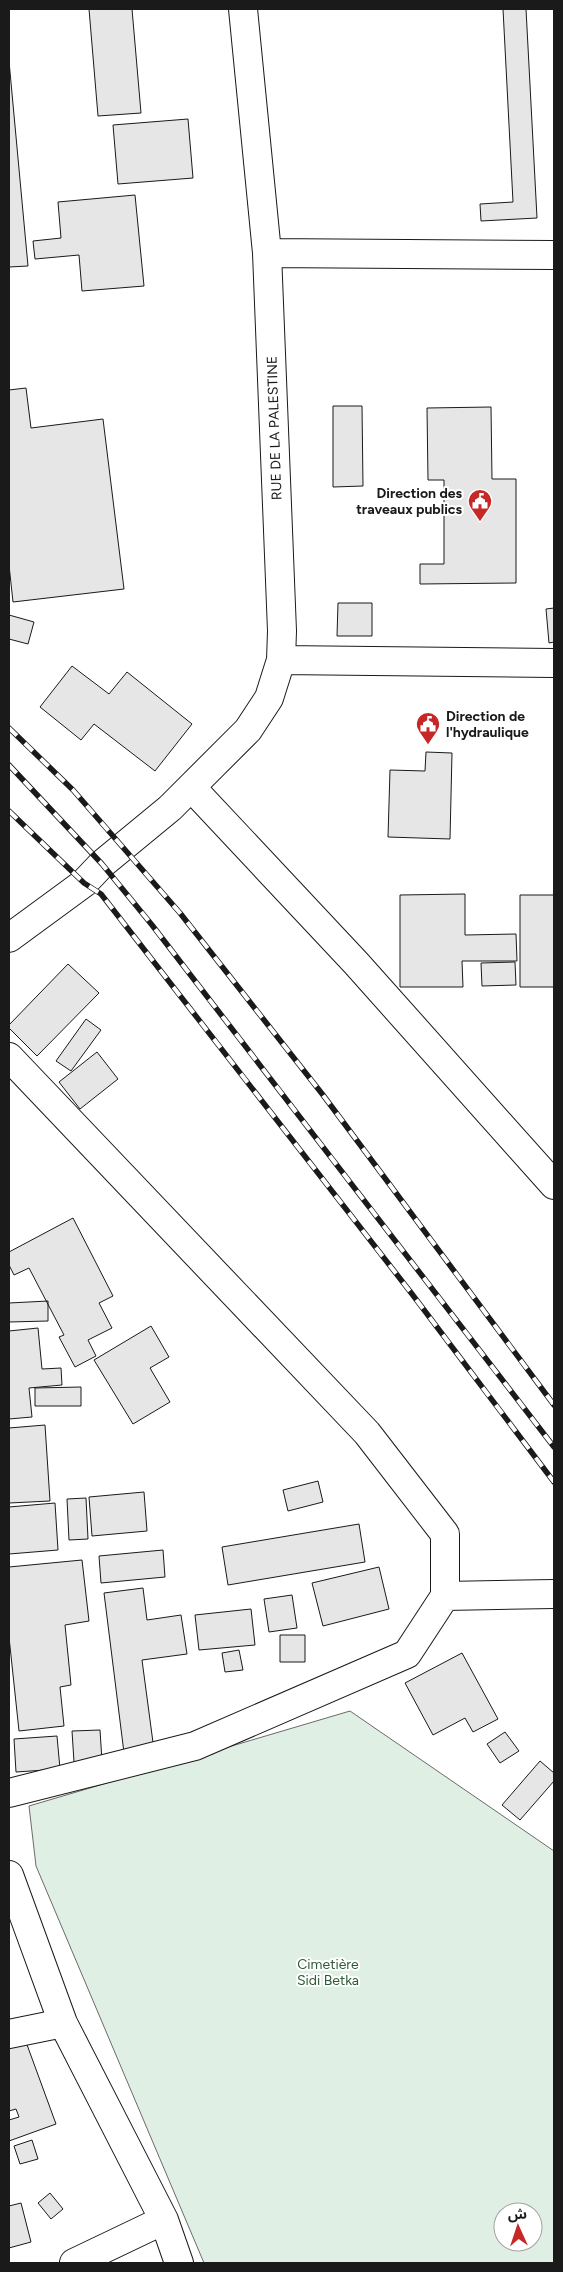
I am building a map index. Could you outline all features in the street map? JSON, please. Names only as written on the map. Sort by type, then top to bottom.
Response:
[{"type":"street","name":"RUE DE LA PALESTINE","points":[[9,938],[84,883],[102,864],[170,808],[248,730],[270,698],[282,660],[267,253],[243,9]]},
{"type":"street","points":[[267,253],[554,255]]},
{"type":"street","points":[[282,660],[554,663]]},
{"type":"street","points":[[191,787],[356,963],[554,1185]]},
{"type":"street","points":[[9,1057],[367,1433],[445,1534],[445,1596],[407,1654],[194,1746],[9,1794]]},
{"type":"street","points":[[445,1596],[554,1594]]},
{"type":"street","points":[[9,1875],[63,2023],[164,2220],[179,2263]]},
{"type":"street","points":[[9,2034],[63,2023]]},
{"type":"street","points":[[74,2263],[164,2220]]},
{"type":"green space","name":"Cimetière Sidi Betka","points":[[350,1711],[554,1851],[554,2263],[204,2263],[36,1866],[29,1806]]},
{"type":"building","points":[[89,9],[132,9],[141,113],[98,116]]},
{"type":"building","points":[[503,9],[526,9],[537,218],[481,221],[480,204],[513,202]]},
{"type":"building","points":[[9,61],[28,266],[9,267]]},
{"type":"building","points":[[188,119],[193,178],[118,184],[113,125]]},
{"type":"building","points":[[135,195],[144,286],[82,291],[79,255],[35,259],[33,241],[61,238],[58,202]]},
{"type":"building","points":[[26,388],[31,428],[103,419],[124,589],[13,602],[9,565],[9,390]]},
{"type":"building","points":[[333,406],[362,406],[363,486],[333,487]]},
{"type":"building","name":"Direction des traveaux publics","points":[[491,407],[492,479],[516,479],[516,583],[420,584],[420,564],[444,564],[444,480],[428,480],[427,408]]},
{"type":"building","points":[[338,603],[372,603],[372,636],[337,636]]},
{"type":"building","points":[[554,608],[554,642],[549,643],[546,609]]},
{"type":"building","points":[[9,615],[34,622],[28,644],[9,639]]},
{"type":"building","points":[[72,666],[109,694],[127,672],[192,724],[155,771],[94,724],[81,740],[40,707]]},
{"type":"building","points":[[426,752],[452,753],[450,839],[388,837],[390,770],[425,771]]},
{"type":"building","points":[[465,894],[465,935],[516,934],[517,961],[462,961],[463,987],[400,987],[400,895]]},
{"type":"building","points":[[520,895],[554,895],[554,987],[520,987]]},
{"type":"building","points":[[515,962],[516,985],[482,986],[481,963]]},
{"type":"building","points":[[68,964],[99,993],[37,1056],[9,1028],[9,1025]]},
{"type":"building","points":[[86,1019],[101,1030],[71,1071],[56,1061]]},
{"type":"building","points":[[97,1052],[118,1079],[80,1109],[59,1082]]},
{"type":"building","points":[[73,1218],[113,1296],[99,1303],[112,1328],[88,1340],[96,1356],[75,1367],[59,1337],[64,1335],[29,1268],[14,1275],[9,1265],[9,1252]]},
{"type":"building","points":[[48,1301],[48,1321],[9,1322],[9,1303]]},
{"type":"building","points":[[151,1326],[169,1357],[150,1368],[170,1402],[133,1424],[94,1360]]},
{"type":"building","points":[[38,1328],[42,1369],[61,1368],[62,1385],[29,1388],[32,1417],[9,1419],[9,1331]]},
{"type":"building","points":[[81,1387],[81,1406],[35,1406],[35,1388]]},
{"type":"building","points":[[45,1425],[50,1501],[9,1503],[9,1428]]},
{"type":"building","points":[[318,1481],[323,1502],[288,1511],[283,1490]]},
{"type":"building","points":[[144,1492],[147,1531],[92,1536],[89,1497]]},
{"type":"building","points":[[86,1498],[88,1539],[69,1540],[67,1499]]},
{"type":"building","points":[[55,1503],[58,1550],[9,1554],[9,1507]]},
{"type":"building","points":[[359,1524],[365,1562],[228,1585],[222,1547]]},
{"type":"building","points":[[163,1550],[165,1577],[101,1583],[99,1556]]},
{"type":"building","points":[[82,1560],[89,1621],[65,1625],[71,1685],[60,1687],[64,1726],[19,1731],[9,1637],[9,1567]]},
{"type":"building","points":[[379,1567],[389,1609],[323,1626],[312,1583]]},
{"type":"building","points":[[143,1588],[147,1620],[181,1615],[187,1654],[142,1660],[154,1750],[124,1753],[104,1593]]},
{"type":"building","points":[[292,1595],[297,1628],[269,1632],[264,1599]]},
{"type":"building","points":[[251,1609],[255,1645],[199,1650],[195,1615]]},
{"type":"building","points":[[280,1635],[305,1635],[305,1662],[280,1662]]},
{"type":"building","points":[[239,1650],[243,1670],[225,1672],[222,1653]]},
{"type":"building","points":[[462,1653],[498,1719],[473,1732],[465,1718],[433,1735],[405,1683]]},
{"type":"building","points":[[100,1730],[102,1761],[74,1762],[72,1731]]},
{"type":"building","points":[[505,1732],[519,1751],[500,1763],[487,1744]]},
{"type":"building","points":[[57,1736],[60,1769],[16,1772],[14,1739]]},
{"type":"building","points":[[540,1761],[554,1773],[554,1781],[520,1820],[502,1805]]},
{"type":"building","points":[[26,2042],[56,2124],[9,2141],[9,2120],[19,2117],[16,2109],[9,2111],[9,2048]]},
{"type":"building","points":[[32,2140],[38,2159],[20,2164],[14,2146]]},
{"type":"building","points":[[50,2193],[63,2209],[51,2219],[38,2203]]},
{"type":"building","points":[[21,2203],[31,2242],[9,2248],[9,2206]]},
{"type":"railway","points":[[9,728],[73,790],[180,913],[323,1095],[554,1405]]},
{"type":"railway","points":[[9,765],[102,864],[152,925],[554,1447]]},
{"type":"railway","points":[[9,811],[84,883],[101,894],[412,1294],[554,1482]]},
{"type":"place","name":"Direction des traveaux publics","points":[[480,522]]},
{"type":"place","name":"Direction de l'hydraulique","points":[[428,745]]}]
